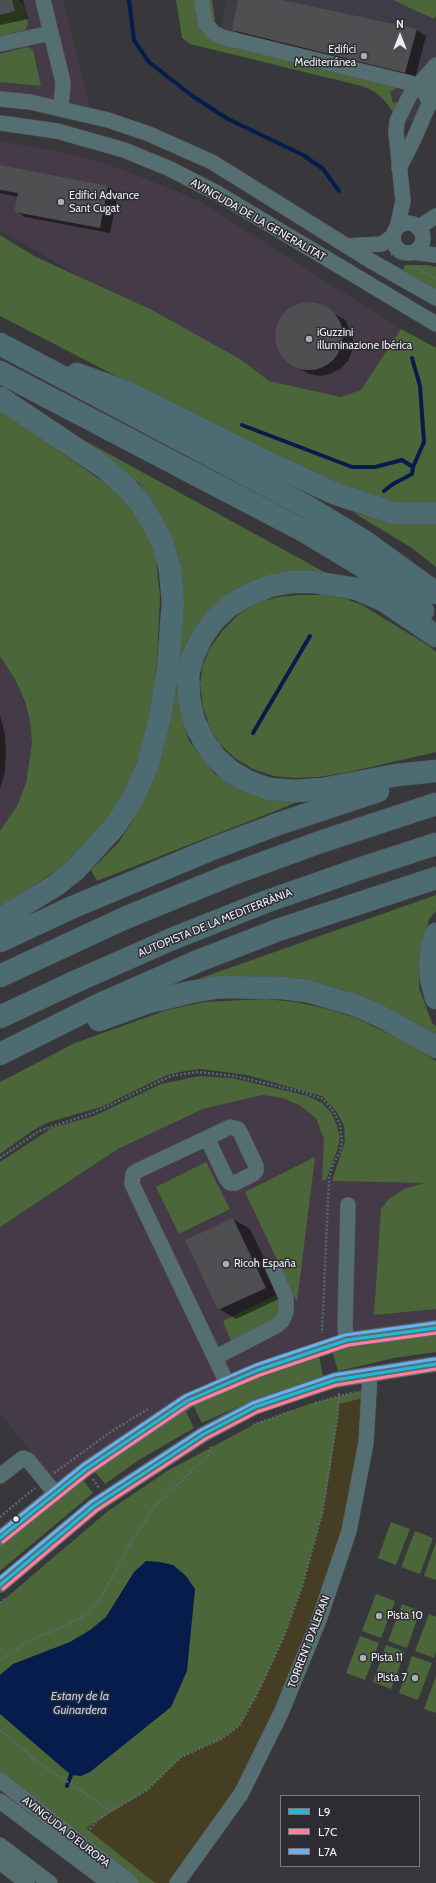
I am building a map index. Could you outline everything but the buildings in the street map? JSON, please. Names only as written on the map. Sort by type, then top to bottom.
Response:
[{"type":"highway","points":[[4,346],[127,392],[304,480],[352,500],[394,513],[436,513]]},
{"type":"highway","points":[[4,346],[311,509],[364,541],[436,593]]},
{"type":"highway","points":[[0,372],[304,531],[389,585],[436,621]]},
{"type":"highway","points":[[0,398],[105,468],[127,488],[142,505],[159,535],[167,556],[172,583],[173,602],[169,660],[160,718],[152,749],[140,785],[131,802],[115,826],[94,852],[56,885],[0,919]]},
{"type":"highway","points":[[436,636],[377,598],[357,589],[314,582],[291,582],[270,586],[248,595],[224,611],[214,620],[202,636],[193,656],[188,675],[189,698],[194,721],[204,741],[215,757],[230,771],[247,781],[269,789],[294,791],[323,789],[396,775],[436,771]]},
{"type":"highway","points":[[0,941],[80,904],[212,849],[278,824],[436,771]]},
{"type":"highway","points":[[0,976],[125,918],[230,875],[320,842],[436,804]]},
{"type":"highway","name":"AUTOPISTA DE LA MEDITERRÀNIA","points":[[0,1017],[79,980],[186,933],[272,900],[436,844]]},
{"type":"highway","points":[[0,1054],[98,1005],[198,961],[278,930],[436,878]]},
{"type":"highway","points":[[436,934],[431,951],[430,964],[431,979],[436,998]]},
{"type":"highway","points":[[0,1062],[110,1015],[149,1002],[191,992],[227,987],[282,988],[330,997],[380,1016],[436,1047]]},
{"type":"street","points":[[43,0],[63,82],[61,109]]},
{"type":"street","points":[[202,4],[206,24],[214,33],[222,37],[419,86],[428,97],[430,104]]},
{"type":"street","points":[[0,44],[51,33]]},
{"type":"street","points":[[408,259],[421,246],[418,230],[403,201],[399,168],[397,121],[404,104],[435,67]]},
{"type":"street","points":[[399,168],[430,104],[436,88],[435,67]]},
{"type":"street","name":"AVINGUDA DE LA GENERALITAT","points":[[0,99],[30,102],[115,122],[149,134],[212,162],[348,246],[436,298]]},
{"type":"street","name":"AVINGUDA DE LA GENERALITAT","points":[[0,123],[57,131],[124,150],[168,168],[218,193],[435,323]]},
{"type":"street","points":[[403,201],[395,232],[395,246],[399,250],[408,253],[408,259]]},
{"type":"street","points":[[418,230],[436,216]]},
{"type":"street","points":[[348,246],[375,245],[389,240],[395,232],[406,224],[418,230],[436,247]]},
{"type":"street","points":[[408,259],[436,255]]},
{"type":"street","points":[[207,1138],[137,1171],[132,1179],[132,1184],[216,1356],[227,1384]]},
{"type":"street","points":[[347,1340],[348,1205]]},
{"type":"street","points":[[216,1356],[276,1326],[282,1321],[286,1312],[286,1297],[273,1268]]},
{"type":"street","points":[[0,1538],[55,1492],[86,1469],[187,1401],[258,1370],[347,1340],[436,1328]]},
{"type":"street","points":[[6,1589],[94,1506],[204,1434],[255,1407],[335,1380],[436,1364]]},
{"type":"street","name":"TORRENT D'ALERAN","points":[[177,1883],[240,1794],[281,1713],[319,1620],[349,1531],[366,1443],[370,1374]]},
{"type":"street","points":[[0,1476],[24,1458],[28,1460],[55,1492]]},
{"type":"street","name":"AVINGUDA D'EUROPA","points":[[0,1780],[131,1883]]},
{"type":"street","name":"AVINGUDA D'EUROPA","points":[[0,1801],[108,1882]]},
{"type":"street","points":[[0,1846],[50,1883]]},
{"type":"street","points":[[0,1862],[28,1883]]},
{"type":"path","points":[[375,245],[408,259],[436,279]]},
{"type":"path","points":[[0,1158],[39,1131],[93,1113],[171,1076],[198,1072],[234,1076],[303,1092],[323,1099],[334,1112],[340,1124],[342,1140],[340,1152],[333,1164],[329,1178],[322,1333]]},
{"type":"path","points":[[85,1834],[98,1820],[147,1790],[181,1757],[221,1739],[239,1726],[258,1692],[284,1636],[302,1586],[322,1514],[330,1470],[340,1396],[309,1404]]},
{"type":"path","points":[[249,1428],[296,1409]]},
{"type":"path","points":[[205,1450],[216,1444]]},
{"type":"path","points":[[0,1661],[26,1642],[67,1626],[88,1613],[102,1596],[132,1541],[155,1506],[208,1455],[211,1447]]},
{"type":"path","points":[[86,1469],[106,1499]]},
{"type":"path","points":[[0,1603],[6,1589]]},
{"type":"path","points":[[0,1730],[38,1762],[111,1811]]},
{"type":"shaded area","points":[[0,0],[63,0],[92,116],[0,99]]},
{"type":"shaded area","points":[[226,0],[436,0],[436,106],[426,128],[395,115],[386,102],[375,92],[362,86],[280,67],[219,41]]},
{"type":"shaded area","points":[[0,141],[62,152],[107,164],[199,201],[401,329],[342,428],[0,230]]},
{"type":"shaded area","points":[[0,656],[19,688],[30,721],[32,743],[26,782],[17,806],[0,831]]},
{"type":"shaded area","points":[[262,1095],[282,1098],[299,1105],[316,1118],[324,1139],[322,1180],[436,1183],[436,1328],[347,1340],[187,1401],[61,1488],[0,1414],[0,1227],[118,1149],[203,1109]]},
{"type":"green space","points":[[12,0],[18,0],[24,5],[28,24],[25,30],[0,36],[0,15],[15,11]]},
{"type":"green space","points":[[176,0],[212,0],[215,20],[210,36],[286,59],[293,63],[396,84],[399,87],[390,92],[393,103],[401,101],[395,115],[386,102],[375,92],[362,86],[190,44],[182,38]]},
{"type":"green space","points":[[393,0],[436,0],[436,16],[434,19]]},
{"type":"green space","points":[[28,47],[33,50],[41,86],[0,82],[0,54]]},
{"type":"green space","points":[[0,235],[36,257],[152,310],[240,359],[269,381],[341,397],[361,390],[401,329],[436,348],[436,506],[412,505],[364,495],[217,428],[0,316]]},
{"type":"green space","points":[[405,265],[428,265],[436,267],[436,291],[405,273],[403,269]]},
{"type":"green space","points":[[0,410],[105,483],[114,490],[137,516],[155,552],[160,596],[157,660],[152,700],[145,739],[128,787],[116,808],[86,844],[66,864],[0,907],[0,831],[17,806],[26,783],[32,743],[30,721],[25,702],[16,681],[0,656]]},
{"type":"green space","points":[[80,438],[328,574],[276,573],[235,591],[203,617],[189,637],[182,674],[180,708],[189,741],[215,774],[250,793],[303,800],[97,881],[91,870],[119,842],[133,820],[151,786],[170,704],[178,561],[140,484]]},
{"type":"green space","points":[[354,513],[377,518],[436,520],[436,567],[412,548]]},
{"type":"green space","points":[[325,595],[346,599],[362,605],[429,646],[436,652],[436,752],[349,772],[319,777],[295,778],[274,776],[253,769],[235,758],[220,744],[210,728],[203,707],[200,684],[203,665],[210,648],[223,630],[238,615],[256,603],[279,597]]},
{"type":"green space","points":[[436,895],[436,911],[429,919],[420,954],[419,988],[432,1023],[436,1026],[436,1037],[405,1017],[342,989],[310,981],[253,976],[198,979]]},
{"type":"green space","points":[[265,999],[296,1002],[327,1009],[356,1018],[407,1043],[436,1061],[436,1309],[374,1315],[381,1209],[389,1199],[404,1189],[425,1183],[332,1181],[345,1141],[344,1126],[336,1111],[322,1096],[247,1075],[201,1069],[185,1071],[167,1075],[101,1107],[49,1122],[32,1131],[0,1154],[0,1082],[75,1043],[167,1010],[205,1002]]},
{"type":"green space","points":[[199,1076],[232,1078],[308,1096],[322,1103],[331,1112],[340,1137],[338,1148],[326,1180],[322,1180],[324,1139],[316,1118],[299,1105],[282,1098],[262,1095],[203,1109],[118,1149],[0,1227],[0,1162],[52,1128],[94,1116],[161,1084]]},
{"type":"green space","points":[[315,1157],[297,1302],[245,1192]]},
{"type":"green space","points":[[206,1162],[230,1209],[179,1234],[156,1187]]},
{"type":"green space","points":[[278,1294],[283,1306],[274,1319],[231,1341],[223,1321]]},
{"type":"green space","points":[[436,1333],[436,1352],[394,1358],[338,1371],[332,1351],[366,1342]]},
{"type":"green space","points":[[319,1355],[323,1377],[246,1403],[202,1423],[192,1403],[229,1388]]},
{"type":"green space","points":[[368,1389],[349,1531],[177,1883],[131,1883],[0,1781],[0,1603],[108,1511],[167,1471],[255,1424],[309,1404]]},
{"type":"green space","points":[[184,1408],[194,1428],[139,1460],[105,1484],[92,1468]]},
{"type":"green space","points":[[82,1479],[93,1493],[0,1571],[0,1542]]},
{"type":"green space","points":[[391,1522],[410,1529],[396,1565],[378,1558]]},
{"type":"green space","points":[[415,1531],[433,1538],[420,1574],[401,1567]]},
{"type":"green space","points":[[436,1542],[436,1580],[424,1576]]},
{"type":"green space","name":"Pista 10","points":[[376,1594],[395,1601],[381,1638],[362,1631]]},
{"type":"green space","points":[[402,1604],[420,1611],[407,1648],[388,1641]]},
{"type":"green space","points":[[429,1614],[436,1617],[436,1651],[434,1658],[415,1651]]},
{"type":"green space","name":"Pista 11","points":[[360,1636],[379,1643],[365,1680],[346,1673]]},
{"type":"green space","points":[[386,1645],[405,1652],[391,1689],[373,1682]]},
{"type":"green space","name":"Pista 7","points":[[412,1656],[432,1663],[418,1700],[399,1693]]},
{"type":"green space","points":[[436,1676],[436,1713],[424,1709]]},
{"type":"sand","points":[[367,1397],[349,1531],[241,1794],[177,1883],[155,1883],[86,1828],[147,1790],[181,1757],[221,1739],[239,1726],[258,1692],[284,1636],[302,1586],[322,1514],[339,1404]]},
{"type":"water","name":"Estany de la Guinardera","points":[[146,1561],[173,1565],[186,1576],[195,1589],[187,1671],[171,1707],[90,1772],[81,1776],[71,1775],[0,1714],[0,1675],[13,1664],[70,1642],[90,1630],[106,1617],[134,1572]]},
{"type":"waterway","points":[[129,0],[134,40],[149,62],[191,95],[228,119],[303,155],[323,169],[339,191]]},
{"type":"waterway","points":[[384,491],[393,484],[412,474],[413,467],[424,442],[420,386],[412,358]]},
{"type":"waterway","points":[[242,425],[352,467],[375,467],[402,460],[413,467]]},
{"type":"waterway","points":[[253,733],[310,636]]},
{"type":"waterway","points":[[67,1786],[71,1775]]},
{"type":"transit line","name":"L7A","points":[[0,1532],[83,1465],[185,1396],[256,1365],[345,1335],[435,1323]]},
{"type":"transit line","name":"L9","points":[[0,1538],[86,1469],[187,1401],[258,1370],[347,1340],[436,1328]]},
{"type":"transit line","name":"L7C","points":[[3,1542],[89,1473],[189,1405],[260,1375],[348,1345],[436,1333]]},
{"type":"transit line","name":"L7A","points":[[0,1578],[91,1502],[201,1430],[253,1403],[334,1375],[435,1359]]},
{"type":"transit line","name":"L9","points":[[0,1585],[94,1506],[204,1434],[255,1407],[335,1380],[436,1364]]},
{"type":"transit line","name":"L7C","points":[[3,1589],[97,1510],[207,1438],[257,1412],[336,1385],[436,1369]]},
{"type":"place","name":"Edifici Mediterránea","points":[[364,56]]},
{"type":"place","name":"Edifici Advance Sant Cugat","points":[[61,202]]},
{"type":"place","name":"iGuzzini illuminazione Ibérica","points":[[309,339]]},
{"type":"place","name":"Ricoh España","points":[[226,1264]]},
{"type":"place","name":"Pista 10","points":[[379,1616]]},
{"type":"place","name":"Pista 11","points":[[363,1658]]},
{"type":"place","name":"Pista 7","points":[[415,1678]]}]
